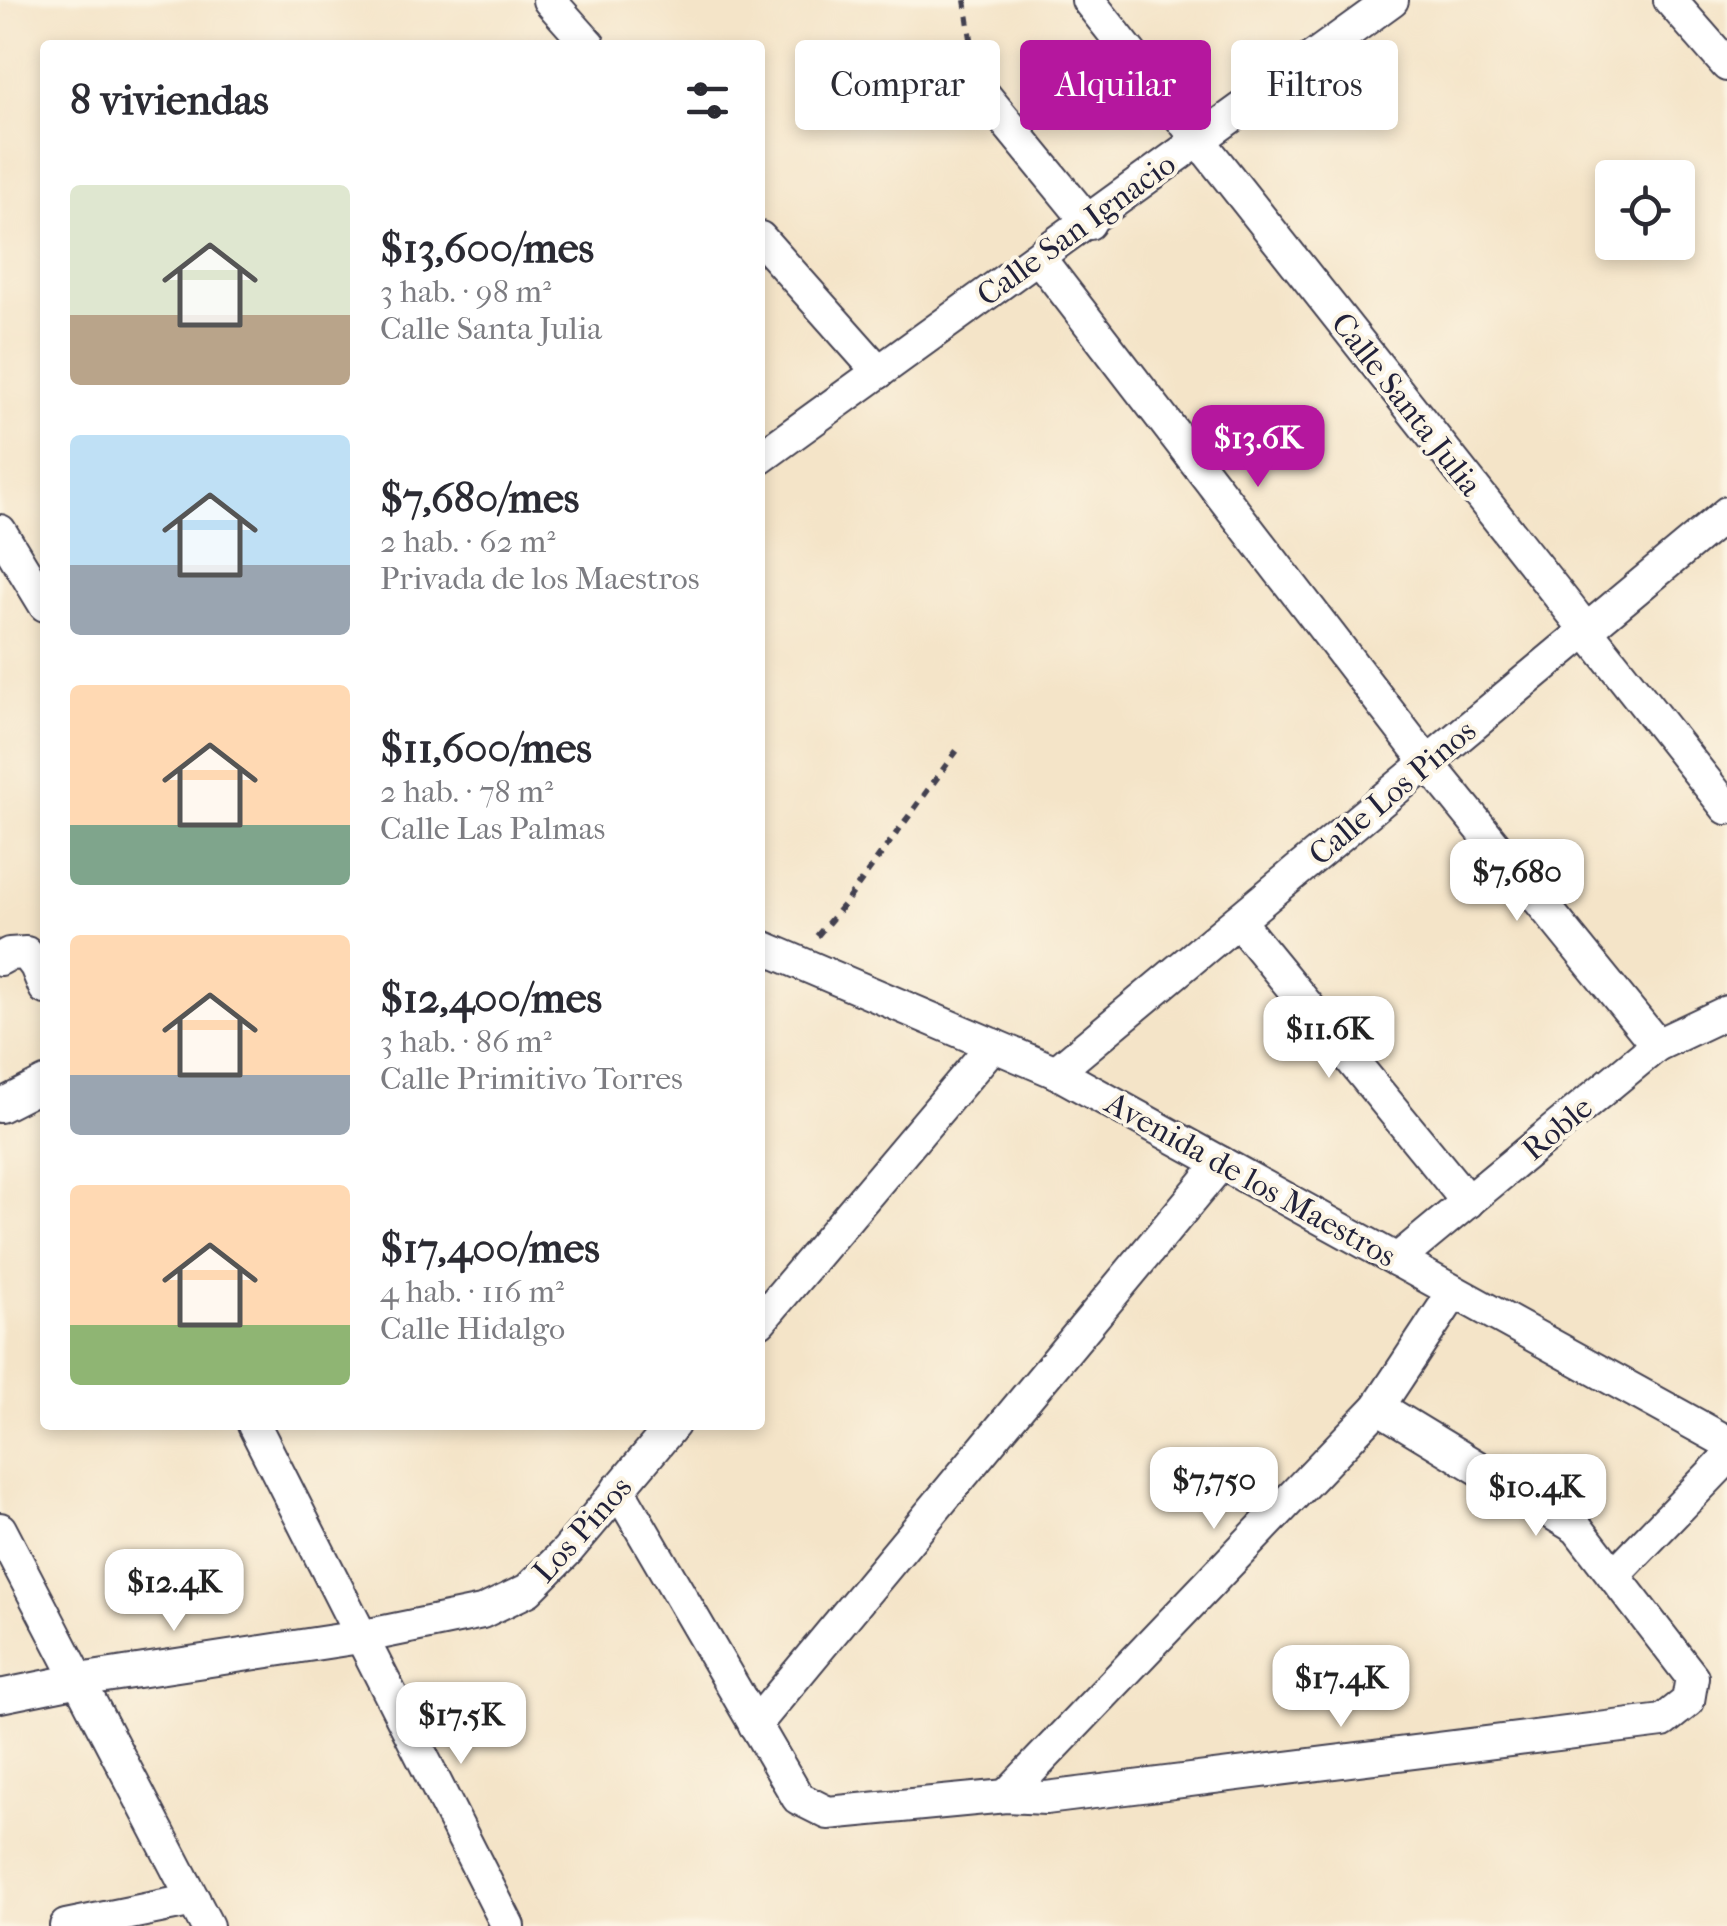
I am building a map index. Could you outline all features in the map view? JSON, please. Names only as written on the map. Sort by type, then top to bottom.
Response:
[{"type":"street","points":[[548,0],[584,40]]},
{"type":"street","name":"Calle Santa Julia","points":[[1088,0],[1727,808]]},
{"type":"street","name":"Calle San Ignacio","points":[[765,454],[1392,0]]},
{"type":"street","points":[[1670,0],[1727,66]]},
{"type":"street","points":[[1000,114],[1088,222]]},
{"type":"street","points":[[765,244],[879,372]]},
{"type":"street","points":[[1039,258],[1427,762],[1656,1045]]},
{"type":"street","name":"Calle Los Pinos","points":[[1056,1072],[1727,512]]},
{"type":"street","points":[[0,531],[40,597]]},
{"type":"street","points":[[1238,921],[1468,1202]]},
{"type":"street","name":"Avenida de los Maestros","points":[[765,948],[1056,1072],[1727,1442]]},
{"type":"street","points":[[0,959],[26,953],[40,976]]},
{"type":"street","name":"Roble","points":[[1397,1260],[1656,1045],[1727,1012]]},
{"type":"street","points":[[765,1316],[993,1045]]},
{"type":"street","points":[[0,1106],[40,1086]]},
{"type":"street","points":[[755,1725],[1221,1163]]},
{"type":"street","points":[[1006,1796],[1378,1407],[1454,1292]]},
{"type":"street","points":[[618,1490],[798,1798],[828,1813],[1006,1796],[1046,1798],[1664,1721],[1688,1701],[1692,1677],[1578,1528],[1378,1407]]},
{"type":"street","points":[[256,1430],[508,1926]]},
{"type":"street","name":"Los Pinos","points":[[0,1696],[78,1680],[360,1637],[482,1612],[528,1590],[669,1430]]},
{"type":"street","points":[[1614,1574],[1727,1458]]},
{"type":"street","points":[[0,1529],[200,1913],[66,1926]]},
{"type":"path","points":[[965,0],[972,40]]},
{"type":"path","points":[[796,959],[846,902],[958,750]]}]
